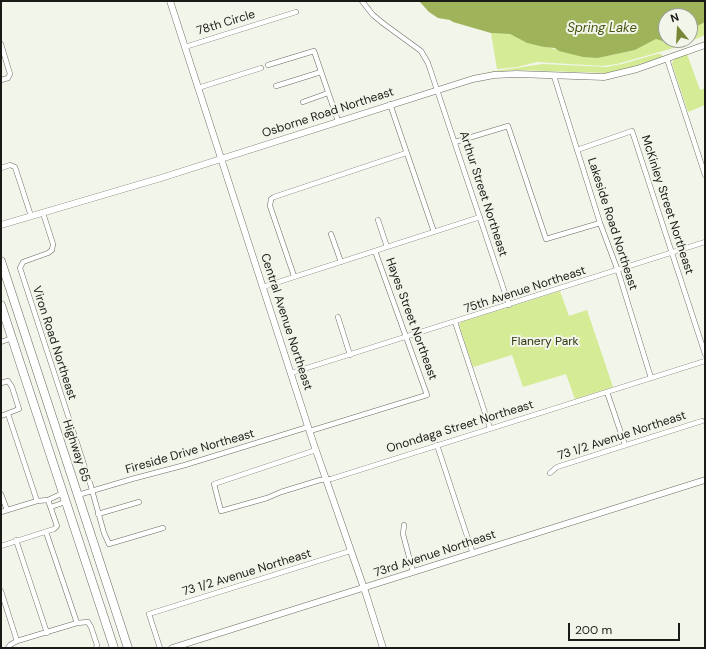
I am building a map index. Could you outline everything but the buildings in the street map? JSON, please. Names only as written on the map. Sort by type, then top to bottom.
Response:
[{"type":"highway","name":"Highway 65","points":[[1,261],[128,648]]},
{"type":"highway","points":[[1,305],[114,648]]},
{"type":"street","name":"Central Avenue Northeast","points":[[170,1],[309,429],[364,588],[383,648]]},
{"type":"street","name":"Arthur Street Northeast","points":[[362,1],[378,20],[421,52],[428,63],[509,305]]},
{"type":"street","name":"78th Circle","points":[[185,47],[296,12]]},
{"type":"street","points":[[1,44],[10,74],[8,78],[1,80]]},
{"type":"street","name":"Osborne Road Northeast","points":[[1,225],[161,178],[390,104],[473,79],[494,75],[604,77],[638,69],[705,45]]},
{"type":"street","points":[[268,65],[314,51],[338,121]]},
{"type":"street","points":[[667,59],[705,175]]},
{"type":"street","points":[[198,88],[261,68]]},
{"type":"street","points":[[276,86],[321,72]]},
{"type":"street","name":"Lakeside Road Northeast","points":[[554,76],[600,223],[618,271],[651,378]]},
{"type":"street","points":[[303,102],[328,93]]},
{"type":"street","points":[[390,104],[434,232]]},
{"type":"street","points":[[455,142],[508,126],[546,239],[600,223]]},
{"type":"street","name":"McKinley Street Northeast","points":[[577,150],[632,131],[705,354]]},
{"type":"street","points":[[294,276],[270,206],[271,199],[406,153]]},
{"type":"street","points":[[1,168],[10,165],[15,167],[31,216]]},
{"type":"street","name":"Viron Road Northeast","points":[[43,213],[53,244],[52,250],[48,253],[23,262],[20,268],[92,490],[98,514],[109,544],[163,528]]},
{"type":"street","points":[[263,287],[480,217]]},
{"type":"street","points":[[378,220],[387,247]]},
{"type":"street","points":[[331,234],[341,262]]},
{"type":"street","name":"75th Avenue Northeast","points":[[291,373],[407,338],[705,242]]},
{"type":"street","name":"Hayes Street Northeast","points":[[375,251],[427,395]]},
{"type":"street","points":[[338,317],[350,356]]},
{"type":"street","points":[[455,322],[490,428]]},
{"type":"street","points":[[1,342],[12,338]]},
{"type":"street","name":"Onondaga Street Northeast","points":[[316,450],[214,484],[221,511],[705,361]]},
{"type":"street","points":[[1,383],[8,381],[12,387],[19,409],[1,416]]},
{"type":"street","points":[[607,392],[625,445]]},
{"type":"street","name":"Fireside Drive Northeast","points":[[78,495],[427,395]]},
{"type":"street","points":[[8,414],[37,501]]},
{"type":"street","name":"73 1/2 Avenue Northeast","points":[[550,473],[557,467],[702,421]]},
{"type":"street","points":[[437,445],[473,554]]},
{"type":"street","name":"73rd Avenue Northeast","points":[[172,648],[705,480]]},
{"type":"street","points":[[1,512],[37,501],[48,500],[63,493]]},
{"type":"street","points":[[1,494],[6,510]]},
{"type":"street","points":[[1,546],[54,529],[57,526],[48,500]]},
{"type":"street","points":[[51,507],[65,502]]},
{"type":"street","points":[[98,514],[139,502]]},
{"type":"street","points":[[404,525],[403,534],[413,572]]},
{"type":"street","points":[[46,532],[77,623]]},
{"type":"street","points":[[16,540],[47,632]]},
{"type":"street","name":"73 1/2 Avenue Northeast","points":[[160,648],[149,614],[350,551]]},
{"type":"street","points":[[1,591],[18,641]]},
{"type":"street","points":[[8,648],[10,645],[18,641],[77,623],[88,622],[97,644],[96,648]]},
{"type":"green space","points":[[705,22],[705,35],[698,38],[698,26]]},
{"type":"green space","points":[[491,33],[510,34],[527,43],[598,58],[635,50],[656,39],[658,40],[658,48],[673,48],[617,64],[602,66],[537,62],[517,67],[497,69]]},
{"type":"green space","points":[[661,54],[663,57],[626,69],[606,73],[516,70],[481,73],[543,64],[606,67]]},
{"type":"green space","points":[[687,54],[700,90],[705,88],[705,105],[688,112],[672,64],[676,58]]},
{"type":"green space","name":"Flanery Park","points":[[560,291],[569,316],[587,310],[613,387],[575,399],[566,374],[523,387],[512,355],[473,367],[459,325],[461,322]]},
{"type":"water","name":"Spring Lake","points":[[419,1],[705,1],[705,22],[698,26],[698,8],[658,8],[658,40],[656,39],[635,50],[598,58],[583,57],[559,51],[555,48],[527,43],[510,34],[491,33],[450,20],[438,18],[429,12]]}]
